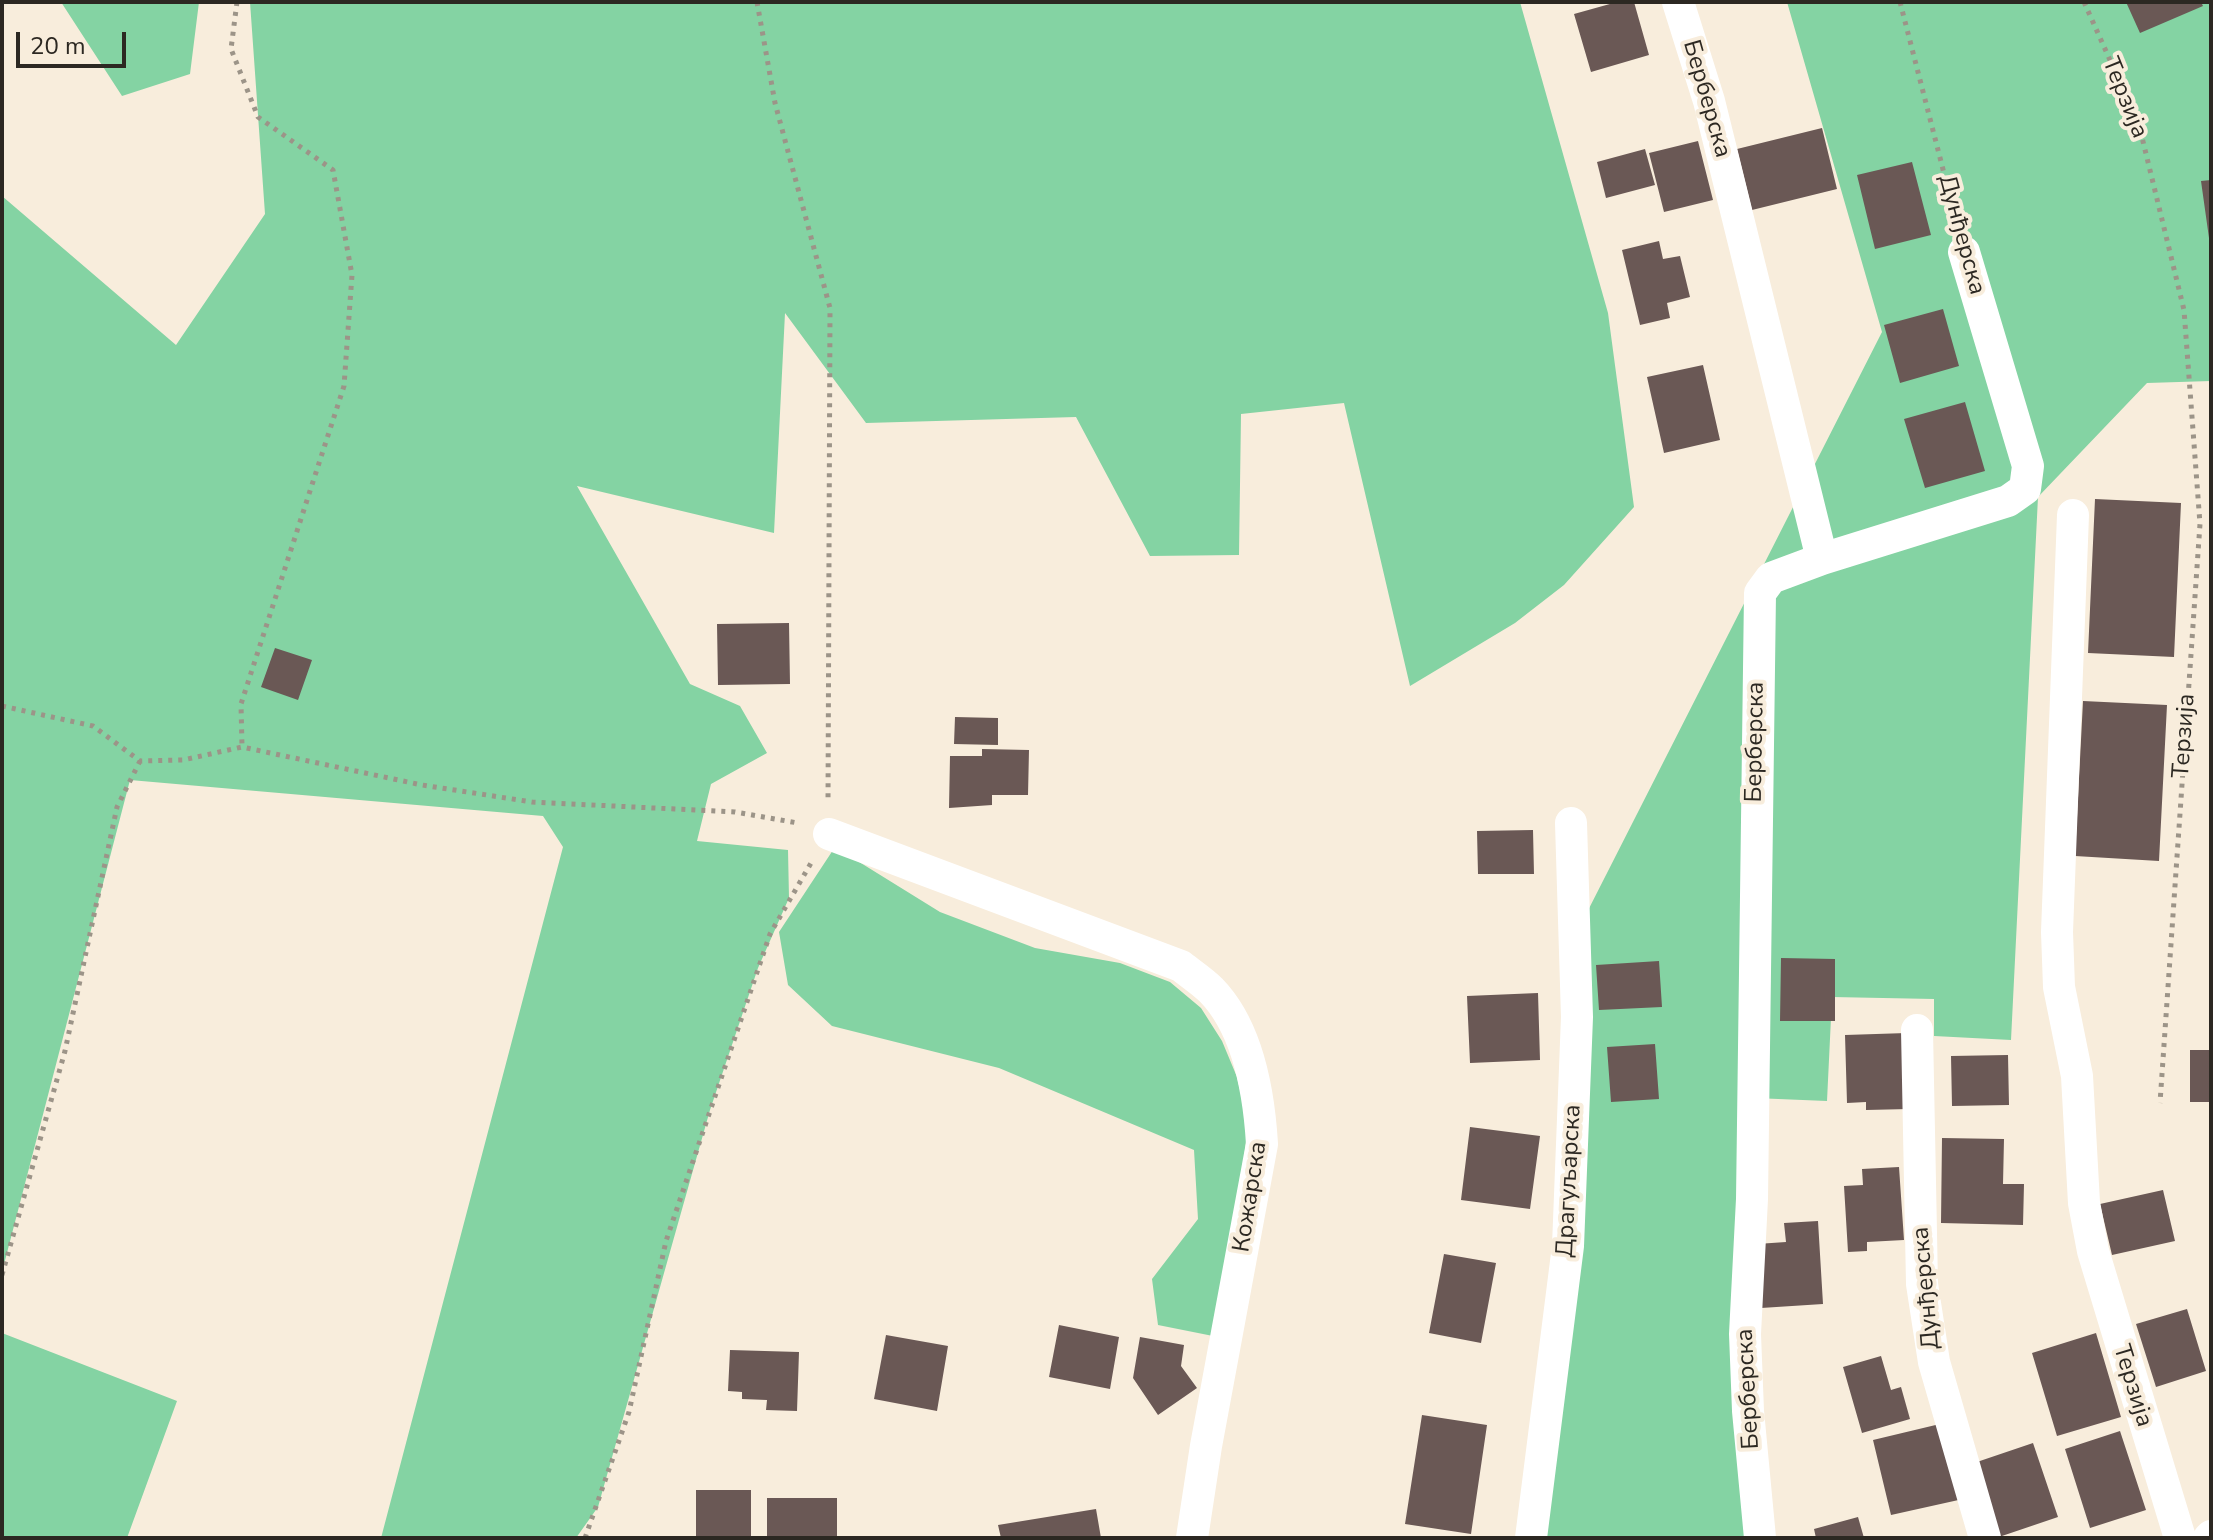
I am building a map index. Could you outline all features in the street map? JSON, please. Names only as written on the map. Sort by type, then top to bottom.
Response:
[{"type":"street","name":"Берберска","points":[[1678,2],[1709,101],[1822,559],[1771,578],[1760,593],[1752,1199],[1745,1334],[1748,1411],[1760,1538]]},
{"type":"street","name":"Дунђерска","points":[[1822,559],[2008,501],[2025,489],[2028,466],[1964,252]]},
{"type":"street","name":"Терзија","points":[[2073,515],[2057,932],[2059,987],[2077,1076],[2084,1203],[2093,1251],[2180,1538]]},
{"type":"street","name":"Драгуљарска","points":[[1531,1538],[1568,1246],[1577,1017],[1571,823]]},
{"type":"street","name":"Кожарска","points":[[829,834],[1181,966],[1212,992],[1234,1026],[1248,1061],[1260,1108],[1262,1144],[1192,1538]]},
{"type":"street","name":"Дунђерска","points":[[1917,1030],[1922,1284],[1934,1362],[1985,1538]]},
{"type":"path","points":[[237,2],[231,49],[258,117],[333,170],[352,275],[344,386],[241,704],[242,747]]},
{"type":"path","points":[[585,1538],[629,1412],[666,1241],[758,968],[770,934],[789,898],[829,834],[830,308],[775,103],[757,2]]},
{"type":"path","name":"Дунђерска","points":[[1900,2],[1964,252]]},
{"type":"path","name":"Терзија","points":[[2084,2],[2139,125],[2184,310],[2200,524],[2160,1103]]},
{"type":"path","points":[[2,706],[93,726],[140,761],[183,760],[242,747],[422,785],[532,802],[735,812],[789,819],[829,834]]},
{"type":"path","points":[[2,1275],[65,1051],[117,807],[140,761]]},
{"type":"green space","points":[[61,2],[199,2],[190,74],[122,96]]},
{"type":"green space","points":[[250,2],[1520,2],[1608,313],[1634,507],[1564,585],[1515,623],[1410,686],[1344,403],[1241,414],[1239,555],[1150,556],[1076,417],[866,423],[785,313],[774,533],[577,486],[690,684],[740,706],[767,753],[711,784],[697,841],[788,850],[789,898],[758,968],[710,1110],[598,1507],[576,1538],[381,1538],[563,847],[543,816],[130,780],[2,1272],[2,196],[176,345],[265,214]]},
{"type":"green space","points":[[1787,2],[2211,2],[2211,381],[2147,383],[2038,497],[2011,1040],[1934,1036],[1934,999],[1832,997],[1827,1101],[1754,1098],[1760,1538],[1531,1538],[1576,934],[1882,332]]},
{"type":"green space","points":[[835,847],[940,912],[1035,948],[1120,963],[1170,982],[1201,1008],[1222,1041],[1237,1077],[1248,1124],[1223,1338],[1158,1325],[1152,1279],[1198,1219],[1194,1150],[999,1068],[832,1026],[788,985],[779,932]]},
{"type":"green space","points":[[2,1333],[177,1401],[127,1538],[2,1538]]},
{"type":"building","points":[[1617,2],[1634,2],[1649,55],[1591,72],[1574,14]]},
{"type":"building","points":[[2126,2],[2201,2],[2203,6],[2140,33]]},
{"type":"building","points":[[1822,128],[1837,189],[1752,210],[1737,149]]},
{"type":"building","points":[[1698,141],[1713,200],[1664,212],[1649,153]]},
{"type":"building","points":[[1645,149],[1655,185],[1606,198],[1597,162]]},
{"type":"building","points":[[1912,162],[1931,235],[1875,249],[1857,175]]},
{"type":"building","points":[[2211,180],[2211,238],[2209,238],[2201,181]]},
{"type":"building","points":[[1659,241],[1663,259],[1680,256],[1690,297],[1667,303],[1670,318],[1640,325],[1622,250]]},
{"type":"building","points":[[1943,309],[1959,366],[1900,383],[1884,325]]},
{"type":"building","points":[[1703,365],[1720,440],[1664,453],[1647,377]]},
{"type":"building","points":[[1965,402],[1985,471],[1925,488],[1904,419]]},
{"type":"building","points":[[2095,499],[2181,503],[2174,657],[2088,653]]},
{"type":"building","points":[[789,623],[790,684],[718,685],[717,624]]},
{"type":"building","points":[[275,648],[312,660],[298,700],[261,687]]},
{"type":"building","points":[[2083,701],[2167,705],[2159,861],[2075,856]]},
{"type":"building","points":[[955,717],[998,718],[998,745],[954,744]]},
{"type":"building","points":[[982,749],[1029,750],[1028,795],[992,795],[992,805],[949,808],[950,756],[982,756]]},
{"type":"building","points":[[1533,830],[1534,874],[1478,874],[1477,831]]},
{"type":"building","points":[[1781,958],[1835,959],[1835,1021],[1780,1021]]},
{"type":"building","points":[[1659,961],[1662,1007],[1599,1010],[1596,965]]},
{"type":"building","points":[[1538,993],[1540,1060],[1470,1063],[1467,996]]},
{"type":"building","points":[[1907,1033],[1909,1109],[1866,1110],[1866,1102],[1847,1103],[1845,1035]]},
{"type":"building","points":[[1655,1044],[1659,1099],[1611,1102],[1607,1047]]},
{"type":"building","points":[[2190,1050],[2211,1050],[2211,1102],[2190,1102]]},
{"type":"building","points":[[2008,1055],[2009,1105],[1952,1106],[1951,1056]]},
{"type":"building","points":[[1470,1127],[1540,1136],[1530,1209],[1461,1200]]},
{"type":"building","points":[[1942,1138],[2004,1139],[2003,1184],[2024,1184],[2023,1225],[1941,1223]]},
{"type":"building","points":[[1899,1167],[1904,1240],[1867,1242],[1867,1251],[1848,1252],[1844,1186],[1863,1185],[1862,1169]]},
{"type":"building","points":[[2163,1190],[2175,1241],[2112,1255],[2100,1204]]},
{"type":"building","points":[[1818,1221],[1823,1304],[1761,1308],[1757,1244],[1786,1242],[1784,1223]]},
{"type":"building","points":[[1444,1254],[1496,1263],[1481,1343],[1429,1333]]},
{"type":"building","points":[[2187,1309],[2206,1371],[2156,1387],[2136,1324]]},
{"type":"building","points":[[1059,1325],[1119,1337],[1110,1389],[1049,1377]]},
{"type":"building","points":[[2096,1333],[2121,1417],[2057,1436],[2032,1353]]},
{"type":"building","points":[[886,1335],[948,1346],[937,1411],[874,1399]]},
{"type":"building","points":[[1140,1337],[1184,1345],[1181,1366],[1197,1388],[1158,1415],[1133,1378]]},
{"type":"building","points":[[730,1350],[799,1352],[797,1411],[766,1410],[767,1400],[742,1399],[742,1392],[728,1391]]},
{"type":"building","points":[[1881,1356],[1891,1390],[1901,1387],[1910,1419],[1862,1433],[1843,1367]]},
{"type":"building","points":[[1422,1415],[1487,1425],[1471,1534],[1405,1524]]},
{"type":"building","points":[[1944,1423],[1963,1499],[1891,1515],[1873,1440]]},
{"type":"building","points":[[2120,1431],[2146,1510],[2090,1528],[2065,1449]]},
{"type":"building","points":[[2033,1443],[2058,1517],[1996,1538],[1971,1464]]},
{"type":"building","points":[[696,1490],[751,1490],[751,1538],[696,1538]]},
{"type":"building","points":[[767,1498],[837,1498],[837,1538],[767,1538]]},
{"type":"building","points":[[1096,1509],[1101,1538],[1001,1538],[998,1525]]},
{"type":"building","points":[[1858,1517],[1864,1538],[1816,1538],[1814,1529]]}]
